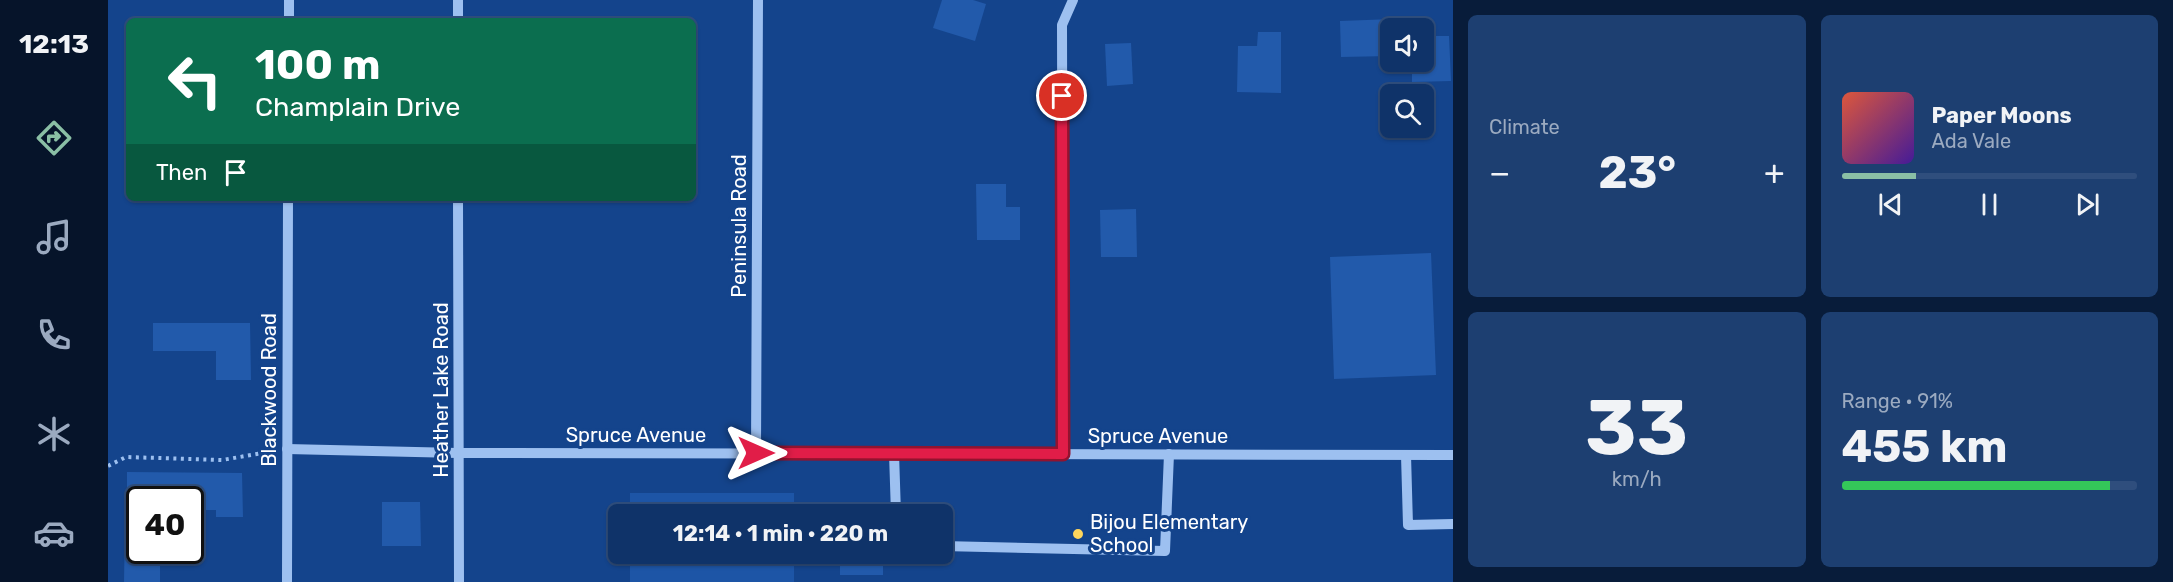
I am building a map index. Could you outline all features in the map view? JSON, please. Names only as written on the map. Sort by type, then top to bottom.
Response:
[{"type":"street","points":[[289,0],[289,18]]},
{"type":"street","points":[[458,0],[458,18]]},
{"type":"street","name":"Peninsula Road","points":[[756,453],[758,0]]},
{"type":"street","points":[[1063,454],[1062,25],[1072,0]]},
{"type":"street","name":"Blackwood Road","points":[[287,582],[288,201]]},
{"type":"street","name":"Heather Lake Road","points":[[458,201],[459,582]]},
{"type":"street","name":"Spruce Avenue","points":[[287,449],[458,453],[1453,455]]},
{"type":"street","points":[[894,453],[896,504]]},
{"type":"street","points":[[953,546],[1165,551],[1169,454]]},
{"type":"street","points":[[1406,455],[1408,525],[1453,524]]},
{"type":"path","points":[[108,466],[126,456],[222,460],[287,449]]},
{"type":"shaded area","points":[[630,493],[794,493],[794,504],[630,504]]},
{"type":"shaded area","points":[[630,564],[794,564],[794,582],[630,582]]},
{"type":"building","points":[[942,0],[973,0],[986,4],[975,41],[933,28]]},
{"type":"building","points":[[1380,19],[1380,56],[1341,57],[1340,21]]},
{"type":"building","points":[[1258,32],[1281,32],[1281,93],[1237,92],[1238,46],[1257,46]]},
{"type":"building","points":[[1434,36],[1449,36],[1451,81],[1412,82],[1412,72],[1434,72]]},
{"type":"building","points":[[1131,43],[1133,84],[1107,86],[1105,44]]},
{"type":"building","points":[[125,51],[126,51],[126,164]]},
{"type":"building","points":[[976,184],[1006,184],[1006,207],[1020,207],[1020,240],[977,240]]},
{"type":"building","points":[[1136,209],[1137,257],[1101,257],[1100,210]]},
{"type":"building","points":[[1431,253],[1436,375],[1334,379],[1330,257]]},
{"type":"building","points":[[153,323],[250,323],[251,380],[216,380],[216,351],[153,351]]},
{"type":"building","points":[[127,472],[242,473],[243,517],[216,517],[216,510],[204,510],[204,486],[127,486]]},
{"type":"building","points":[[382,502],[420,502],[421,546],[382,546]]},
{"type":"building","points":[[126,521],[126,564],[160,564],[160,582],[124,582]]},
{"type":"building","points":[[840,564],[883,564],[883,575],[840,575]]},
{"type":"place","name":"Bijou Elementary School","points":[[1078,534]]},
{"type":"route","points":[[756,453],[1063,454],[1062,96]]}]
